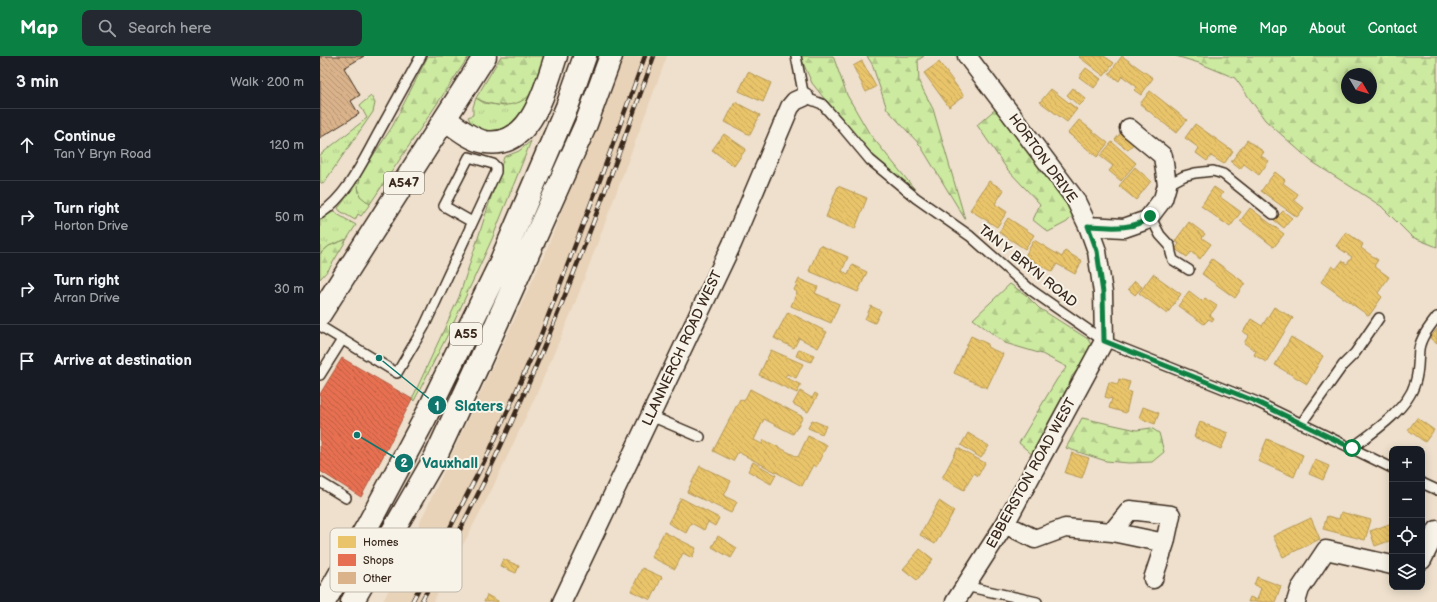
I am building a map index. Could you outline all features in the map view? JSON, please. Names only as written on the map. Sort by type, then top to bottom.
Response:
[{"type":"main road","name":"A547","points":[[321,315],[485,56]]},
{"type":"main road","points":[[445,119],[473,138],[484,142],[502,142],[514,136],[528,124],[539,104],[556,56]]},
{"type":"main road","name":"A55","points":[[367,528],[425,418],[494,275],[567,107],[585,56]]},
{"type":"main road","name":"A55","points":[[395,528],[435,458],[480,363],[586,124],[610,56]]},
{"type":"main road","points":[[403,528],[435,458]]},
{"type":"main road","name":"A55","points":[[324,602],[330,592]]},
{"type":"main road","name":"A55","points":[[352,602],[358,592]]},
{"type":"main road","points":[[369,602],[374,592]]},
{"type":"street","name":"HORTON DRIVE","points":[[967,56],[1071,193],[1088,226],[1097,251],[1103,293],[1104,341]]},
{"type":"street","name":"LLANNERCH ROAD WEST","points":[[562,602],[732,244],[790,108],[795,101],[804,97]]},
{"type":"street","points":[[1088,226],[1124,228],[1147,220],[1163,199],[1167,185],[1163,156],[1129,128]]},
{"type":"street","name":"EBBERSTON ROAD WEST","points":[[955,602],[1005,524],[1104,341]]},
{"type":"street","points":[[1112,532],[1130,510],[1171,515],[1165,543],[1153,579]]},
{"type":"street","points":[[1005,524],[1036,539],[1065,528],[1112,532],[1165,543]]},
{"type":"street","points":[[1425,554],[1437,530]]},
{"type":"street","points":[[1296,602],[1300,589],[1326,550],[1389,564]]},
{"type":"lane","points":[[320,214],[338,200],[361,165],[421,56]]},
{"type":"lane","points":[[796,56],[804,97]]},
{"type":"lane","name":"TAN Y BRYN ROAD","points":[[804,97],[822,104],[870,160],[916,198],[970,236],[1031,290],[1104,341],[1257,402],[1389,466]]},
{"type":"lane","points":[[321,315],[342,340],[397,373],[424,327],[496,172],[496,166],[493,164],[469,157],[444,206],[472,222]]},
{"type":"lane","points":[[1167,185],[1184,176],[1196,173],[1213,172],[1223,174],[1273,214]]},
{"type":"lane","points":[[1150,216],[1160,235],[1170,246],[1173,260],[1189,270]]},
{"type":"lane","points":[[1352,448],[1384,424],[1408,398],[1415,384],[1419,366],[1419,348],[1425,334],[1437,317]]},
{"type":"lane","points":[[1301,424],[1343,365],[1356,353],[1380,318]]},
{"type":"lane","points":[[320,375],[342,340]]},
{"type":"lane","points":[[650,416],[700,438]]},
{"type":"lane","points":[[320,482],[346,498]]},
{"type":"lane","points":[[1425,484],[1437,490]]},
{"type":"lane","points":[[965,586],[1037,602]]},
{"type":"shaded area","points":[[621,56],[667,56],[574,306],[536,395],[492,489],[462,546],[462,528],[417,528],[545,254]]},
{"type":"shaded area","points":[[388,592],[438,592],[433,602],[383,602]]},
{"type":"green space","points":[[428,56],[469,56],[370,204],[360,196],[358,187],[361,174],[392,127]]},
{"type":"green space","points":[[501,56],[547,56],[533,91],[528,97],[514,104],[490,104],[476,98]]},
{"type":"green space","points":[[800,56],[833,56],[847,95],[869,133],[921,197],[875,157],[834,111],[812,83]]},
{"type":"green space","points":[[867,56],[924,56],[918,60],[919,82],[933,109],[965,219],[920,145],[887,109],[872,64]]},
{"type":"green space","points":[[1176,56],[1437,56],[1437,247],[1412,237],[1381,206],[1311,161],[1265,120],[1235,78],[1199,63]]},
{"type":"green space","points":[[532,91],[525,114],[505,130],[489,133],[476,127],[471,123],[468,117],[473,115],[473,107],[476,98],[484,103],[504,106]]},
{"type":"green space","points":[[371,96],[375,103],[373,112],[323,184],[320,182],[320,155],[367,118],[360,105]]},
{"type":"green space","points":[[999,106],[1077,211],[1067,222],[1048,232],[1033,220],[1040,204],[1007,169],[977,125]]},
{"type":"green space","points":[[531,141],[492,239],[454,322],[414,401],[412,399],[459,297],[504,157],[519,151]]},
{"type":"green space","points":[[361,174],[359,188],[363,197],[370,204],[361,216],[358,214],[355,220],[340,211],[338,208]]},
{"type":"green space","points":[[335,211],[337,214],[356,225],[347,239],[329,246],[320,254],[320,219]]},
{"type":"green space","points":[[347,239],[329,269],[320,279],[320,254],[329,246]]},
{"type":"green space","points":[[1010,284],[1026,295],[1039,308],[1088,339],[1092,347],[1087,359],[1072,376],[1069,385],[1044,431],[1034,456],[1019,443],[1057,379],[1067,367],[1042,354],[1005,343],[973,319]]},
{"type":"green space","points":[[1082,418],[1137,430],[1151,428],[1159,433],[1164,452],[1152,462],[1129,463],[1106,461],[1066,448]]},
{"type":"building: Homes","points":[[1104,56],[1114,63],[1104,76],[1079,57]]},
{"type":"building: Homes","points":[[1122,56],[1153,78],[1141,95],[1134,90],[1137,87],[1122,76],[1119,81],[1109,74]]},
{"type":"building: Homes","points":[[862,61],[876,87],[866,92],[853,66]]},
{"type":"building: Homes","points":[[939,62],[964,96],[949,107],[924,73]]},
{"type":"building: Homes","points":[[1086,68],[1101,79],[1094,88],[1079,77]]},
{"type":"building: Homes","points":[[748,72],[771,83],[763,102],[739,91]]},
{"type":"building: Homes","points":[[1073,88],[1086,99],[1079,106],[1067,95]]},
{"type":"building: Homes","points":[[1051,89],[1077,109],[1067,122],[1040,102]]},
{"type":"building: Homes","points":[[1150,91],[1187,120],[1176,133],[1140,104]]},
{"type":"building: Homes","points":[[735,102],[760,115],[750,135],[725,122]]},
{"type":"building: Homes","points":[[1079,120],[1108,143],[1097,157],[1068,133]]},
{"type":"building: Homes","points":[[1195,124],[1233,151],[1224,164],[1211,156],[1207,161],[1196,153],[1199,148],[1185,138]]},
{"type":"building: Homes","points":[[1122,131],[1135,142],[1128,150],[1115,140]]},
{"type":"building: Homes","points":[[724,134],[746,149],[734,166],[712,150]]},
{"type":"building: Homes","points":[[1247,140],[1264,152],[1261,156],[1269,161],[1259,175],[1244,164],[1240,169],[1231,162]]},
{"type":"building: Homes","points":[[1112,142],[1136,163],[1121,181],[1109,171],[1113,166],[1100,156]]},
{"type":"building: Homes","points":[[1135,167],[1151,181],[1136,200],[1119,186]]},
{"type":"building: Homes","points":[[1275,172],[1285,180],[1283,183],[1298,194],[1294,200],[1304,208],[1297,217],[1261,191]]},
{"type":"building: Homes","points":[[989,181],[1004,190],[995,204],[1007,212],[997,227],[970,210]]},
{"type":"building: Homes","points":[[838,186],[867,198],[855,229],[826,217]]},
{"type":"building: Homes","points":[[1214,187],[1223,193],[1220,197],[1241,212],[1230,227],[1201,206]]},
{"type":"building: Homes","points":[[1250,208],[1284,234],[1274,247],[1240,221]]},
{"type":"building: Homes","points":[[1283,211],[1292,218],[1284,228],[1274,220]]},
{"type":"building: Homes","points":[[1008,218],[1034,235],[1025,249],[999,232]]},
{"type":"building: Homes","points":[[1189,222],[1205,234],[1202,238],[1211,244],[1200,259],[1191,252],[1187,257],[1175,249],[1179,244],[1175,241]]},
{"type":"building: Homes","points":[[1346,232],[1363,244],[1361,248],[1378,260],[1374,266],[1389,277],[1378,293],[1382,297],[1369,316],[1321,282],[1332,266],[1336,269],[1342,261],[1347,264],[1352,257],[1336,246]]},
{"type":"building: Homes","points":[[1034,240],[1062,257],[1065,251],[1082,261],[1075,274],[1057,264],[1052,272],[1025,256]]},
{"type":"building: Homes","points":[[820,245],[848,257],[842,271],[848,274],[852,265],[867,272],[858,292],[809,271]]},
{"type":"building: Homes","points":[[1212,259],[1245,283],[1235,298],[1202,274]]},
{"type":"building: Homes","points":[[1153,274],[1181,294],[1167,314],[1139,293]]},
{"type":"building: Homes","points":[[799,279],[818,287],[815,293],[839,304],[831,323],[791,306],[797,292],[794,290]]},
{"type":"building: Homes","points":[[1135,281],[1142,287],[1135,295],[1128,289]]},
{"type":"building: Homes","points":[[1189,291],[1202,301],[1205,298],[1217,306],[1210,315],[1214,318],[1212,321],[1209,319],[1204,324],[1178,306]]},
{"type":"building: Homes","points":[[871,306],[881,311],[875,323],[865,319]]},
{"type":"building: Homes","points":[[1274,307],[1293,318],[1266,362],[1254,355],[1256,351],[1244,343],[1249,335],[1243,332],[1251,319],[1262,326]]},
{"type":"building: Homes","points":[[788,312],[827,332],[818,348],[799,338],[794,348],[774,338]]},
{"type":"building: Homes","points":[[1437,329],[1437,344],[1430,338]]},
{"type":"building: Homes","points":[[971,336],[988,344],[987,347],[1003,354],[987,388],[954,373]]},
{"type":"building: Homes","points":[[1291,337],[1323,356],[1307,384],[1275,365]]},
{"type":"building: Homes","points":[[799,349],[814,355],[811,362],[796,356]]},
{"type":"building: Homes","points":[[771,350],[803,364],[796,378],[787,374],[785,377],[801,385],[797,393],[759,375]]},
{"type":"building: Homes","points":[[1119,379],[1130,382],[1127,391],[1131,392],[1126,413],[1109,408],[1112,399],[1105,397],[1109,382],[1118,384]]},
{"type":"building: Homes","points":[[750,389],[803,417],[793,434],[764,419],[754,440],[762,444],[764,440],[798,457],[808,436],[827,445],[816,467],[813,465],[802,486],[738,452],[733,461],[713,451],[740,399],[744,401]]},
{"type":"building: Homes","points":[[800,391],[812,398],[815,393],[818,395],[808,412],[793,404]]},
{"type":"building: Homes","points":[[1143,407],[1159,413],[1155,424],[1139,418]]},
{"type":"building: Homes","points":[[1417,418],[1434,430],[1425,442],[1408,430]]},
{"type":"building: Homes","points":[[812,420],[826,426],[822,434],[808,428]]},
{"type":"building: Homes","points":[[1200,422],[1228,433],[1221,449],[1194,437]]},
{"type":"building: Homes","points":[[968,433],[989,446],[981,458],[961,445]]},
{"type":"building: Homes","points":[[1267,439],[1303,455],[1294,477],[1258,461]]},
{"type":"building: Homes","points":[[958,448],[985,463],[978,476],[974,473],[964,490],[942,478]]},
{"type":"building: Homes","points":[[1072,453],[1089,458],[1082,478],[1065,473]]},
{"type":"building: Homes","points":[[1315,460],[1329,466],[1323,480],[1309,474]]},
{"type":"building: Homes","points":[[753,462],[776,475],[771,484],[748,471]]},
{"type":"building: Homes","points":[[700,466],[731,481],[724,496],[737,502],[731,513],[687,492]]},
{"type":"building: Homes","points":[[681,498],[719,518],[715,526],[708,522],[704,530],[691,523],[686,533],[668,523]]},
{"type":"building: Homes","points":[[939,501],[954,511],[935,544],[920,535]]},
{"type":"building: Homes","points":[[1341,512],[1371,520],[1365,540],[1323,529],[1327,516],[1339,519]]},
{"type":"building: Homes","points":[[1311,518],[1320,539],[1283,557],[1273,536]]},
{"type":"building: Homes","points":[[1389,524],[1389,541],[1375,546],[1370,531]]},
{"type":"building: Homes","points":[[664,532],[696,548],[692,558],[683,553],[675,569],[651,557]]},
{"type":"building: Homes","points":[[718,536],[737,548],[731,558],[712,547]]},
{"type":"building: Homes","points":[[920,549],[933,559],[917,580],[903,569]]},
{"type":"building: Homes","points":[[503,559],[519,566],[516,573],[500,566]]},
{"type":"building: Homes","points":[[642,568],[662,577],[651,600],[631,591]]},
{"type":"building: Homes","points":[[1257,577],[1281,586],[1275,602],[1248,602],[1250,597],[1257,600],[1261,588],[1254,585]]},
{"type":"building: Homes","points":[[487,595],[498,601],[498,602],[484,602]]},
{"type":"building: Shops","points":[[342,358],[412,399],[361,497],[320,471],[320,394]]},
{"type":"building: Other","points":[[320,56],[364,56],[344,68],[360,95],[351,101],[359,114],[320,138]]},
{"type":"railway","points":[[450,528],[491,448],[539,340],[645,56]]},
{"type":"railway","points":[[460,528],[497,454],[540,356],[580,257],[654,56]]},
{"type":"railway","points":[[412,602],[417,592]]},
{"type":"railway","points":[[421,602],[426,592]]},
{"type":"place","name":"Slaters","points":[[379,358]]},
{"type":"place","name":"Vauxhall","points":[[357,435]]},
{"type":"route","points":[[1150,216],[1147,220],[1124,228],[1088,226],[1097,251],[1103,293],[1104,341],[1257,402],[1352,448]]}]
